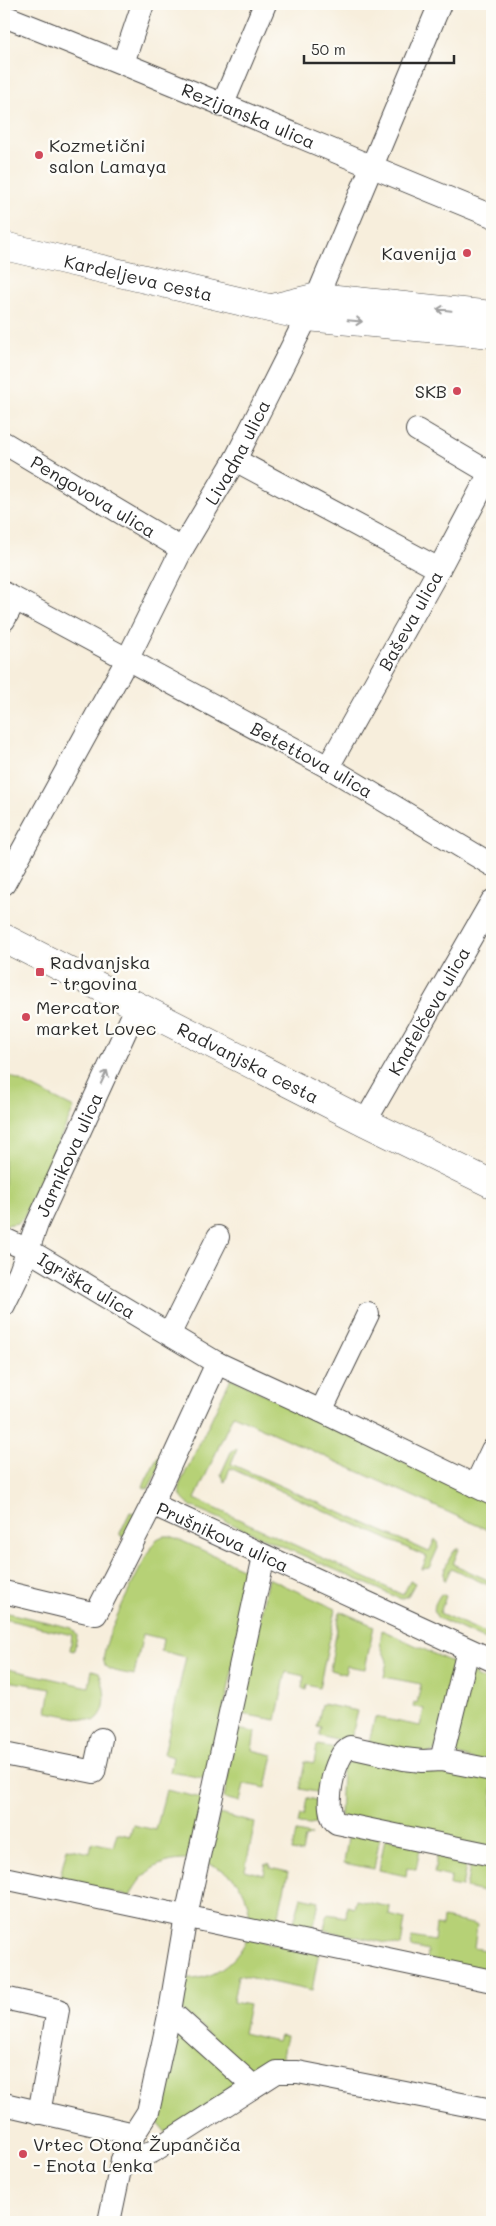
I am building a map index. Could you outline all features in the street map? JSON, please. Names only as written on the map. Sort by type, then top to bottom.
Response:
[{"type":"street","points":[[123,62],[143,4]]},
{"type":"street","points":[[222,106],[265,4]]},
{"type":"street","name":"Livadna ulica","points":[[4,884],[128,658],[182,549],[235,460],[312,307],[440,4]]},
{"type":"street","name":"Rezijanska ulica","points":[[4,16],[123,62],[222,106],[492,216]]},
{"type":"street","name":"Kardeljeva cesta","points":[[4,246],[271,308],[312,307],[492,315]]},
{"type":"street","name":"Kardeljeva cesta","points":[[312,307],[492,334]]},
{"type":"street","name":"Baševa ulica","points":[[328,767],[439,569],[491,471],[417,430]]},
{"type":"street","name":"Pengovova ulica","points":[[4,443],[182,549]]},
{"type":"street","points":[[235,460],[439,569]]},
{"type":"street","points":[[4,620],[10,596]]},
{"type":"street","name":"Betettova ulica","points":[[10,596],[328,767],[492,865]]},
{"type":"street","name":"Knafelčeva ulica","points":[[364,1122],[492,901]]},
{"type":"street","name":"Radvanjska cesta","points":[[4,938],[364,1122],[492,1184]]},
{"type":"street","name":"Jarnikova ulica","points":[[4,1305],[20,1272],[37,1224],[137,1006]]},
{"type":"street","points":[[170,1333],[218,1237]]},
{"type":"street","name":"Igriška ulica","points":[[4,1238],[28,1250],[170,1333],[217,1363],[321,1410],[484,1490],[492,1450]]},
{"type":"street","points":[[321,1410],[368,1314]]},
{"type":"street","points":[[152,1504],[217,1363]]},
{"type":"street","name":"Prušnikova ulica","points":[[4,1592],[96,1614],[152,1504],[492,1660]]},
{"type":"street","points":[[109,2222],[122,2160],[134,2134],[148,2112],[170,2011],[186,1916],[264,1556]]},
{"type":"street","points":[[441,1760],[468,1650]]},
{"type":"street","points":[[4,1754],[94,1772],[101,1740]]},
{"type":"street","points":[[492,1770],[441,1760],[422,1761],[354,1748],[346,1749],[336,1766],[329,1799],[332,1820],[347,1825],[492,1856]]},
{"type":"street","points":[[4,1878],[492,1981]]},
{"type":"street","points":[[4,1998],[58,2010],[39,2113]]},
{"type":"street","points":[[170,2011],[253,2086]]},
{"type":"street","points":[[122,2160],[152,2152],[277,2072],[298,2072],[492,2110]]},
{"type":"street","points":[[4,2104],[134,2134]]},
{"type":"green space","points":[[4,1073],[74,1108],[24,1217],[18,1223],[6,1225],[4,1224]]},
{"type":"green space","points":[[231,1378],[492,1505],[492,1532],[233,1415],[195,1499],[403,1595],[410,1581],[415,1583],[408,1596],[401,1599],[191,1506],[182,1498],[179,1486]]},
{"type":"green space","points":[[237,1449],[231,1464],[429,1552],[435,1539],[438,1548],[429,1568],[422,1569],[427,1557],[230,1468],[225,1482],[221,1474],[231,1452]]},
{"type":"green space","points":[[158,1456],[164,1458],[148,1489],[143,1487]]},
{"type":"green space","points":[[130,1512],[137,1514],[125,1538],[120,1533]]},
{"type":"green space","points":[[163,1536],[171,1536],[253,1573],[209,1779],[170,1772],[173,1757],[164,1754],[186,1657],[161,1651],[163,1639],[143,1634],[134,1675],[114,1671],[105,1665],[104,1656],[107,1643],[121,1608],[151,1547],[157,1539]]},
{"type":"green space","points":[[456,1549],[459,1549],[453,1564],[492,1582],[492,1587],[451,1568],[445,1581],[445,1568]]},
{"type":"green space","points":[[268,1578],[336,1609],[319,1688],[307,1685],[306,1690],[302,1688],[304,1676],[286,1672],[276,1720],[241,1714]]},
{"type":"green space","points":[[441,1594],[446,1596],[440,1613],[492,1636],[492,1643],[438,1618],[435,1606]]},
{"type":"green space","points":[[340,1611],[374,1626],[365,1669],[347,1666],[345,1674],[330,1670]]},
{"type":"green space","points":[[4,1612],[72,1628],[77,1636],[74,1651],[70,1650],[72,1635],[4,1619]]},
{"type":"green space","points":[[382,1630],[458,1665],[435,1751],[422,1755],[368,1746],[375,1717],[420,1726],[424,1709],[413,1706],[414,1702],[417,1703],[421,1684],[384,1677],[387,1661],[380,1644]]},
{"type":"green space","points":[[8,1669],[89,1687],[92,1670],[99,1672],[105,1698],[102,1711],[94,1721],[47,1712],[51,1688],[7,1681]]},
{"type":"green space","points":[[471,1671],[476,1673],[475,1676],[492,1683],[492,1766],[455,1754],[453,1746]]},
{"type":"green space","points":[[322,1704],[358,1711],[350,1743],[319,1736],[321,1727],[317,1726]]},
{"type":"green space","points":[[236,1729],[255,1732],[252,1750],[273,1755],[266,1788],[244,1784],[240,1802],[224,1798]]},
{"type":"green space","points":[[317,1745],[336,1748],[326,1794],[300,1789],[305,1761],[314,1763]]},
{"type":"green space","points":[[354,1756],[492,1777],[492,1852],[340,1816],[342,1769]]},
{"type":"green space","points":[[166,1790],[206,1799],[192,1860],[172,1861],[155,1867],[141,1878],[130,1896],[59,1881],[67,1848],[90,1853],[92,1842],[113,1847],[117,1833],[130,1836],[133,1825],[156,1830]]},
{"type":"green space","points":[[307,1798],[325,1802],[320,1823],[310,1825],[298,1824],[300,1815],[304,1815]]},
{"type":"green space","points":[[219,1814],[255,1823],[245,1870],[264,1875],[266,1863],[270,1864],[270,1868],[288,1872],[276,1928],[250,1922],[247,1902],[240,1886],[228,1873],[209,1864]]},
{"type":"green space","points":[[349,1831],[380,1836],[374,1869],[344,1863]]},
{"type":"green space","points":[[296,1832],[312,1835],[305,1838],[302,1853],[292,1851]]},
{"type":"green space","points":[[385,1838],[421,1845],[416,1869],[407,1868],[406,1876],[379,1870]]},
{"type":"green space","points":[[438,1849],[468,1856],[462,1887],[450,1885],[451,1877],[434,1873]]},
{"type":"green space","points":[[472,1856],[492,1860],[492,1894],[466,1888]]},
{"type":"green space","points":[[301,1897],[319,1901],[312,1935],[292,1929]]},
{"type":"green space","points":[[356,1900],[390,1907],[389,1915],[405,1919],[401,1946],[324,1930],[327,1914],[346,1917],[347,1906],[354,1908]]},
{"type":"green space","points":[[443,1918],[477,1925],[474,1948],[491,1951],[488,1972],[427,1960],[428,1951],[410,1947],[412,1937],[434,1941],[436,1925],[442,1926]]},
{"type":"green space","points":[[247,1939],[319,1952],[312,1991],[238,1975],[233,2002],[249,2005],[243,2033],[277,2041],[279,2035],[286,2036],[281,2062],[257,2078],[179,2007],[184,1979],[204,1977],[222,1969],[236,1956]]},
{"type":"green space","points":[[179,2023],[241,2082],[167,2134],[158,2123],[157,2117]]},
{"type":"place","name":"Kozmetični salon Lamaya","points":[[39,155]]},
{"type":"place","name":"Kavenija","points":[[467,253]]},
{"type":"place","name":"SKB","points":[[457,391]]},
{"type":"place","name":"Radvanjska - trgovina","points":[[40,972]]},
{"type":"place","name":"Mercator market Lovec","points":[[26,1017]]},
{"type":"place","name":"Vrtec Otona Župančiča - Enota Lenka","points":[[23,2154]]}]
